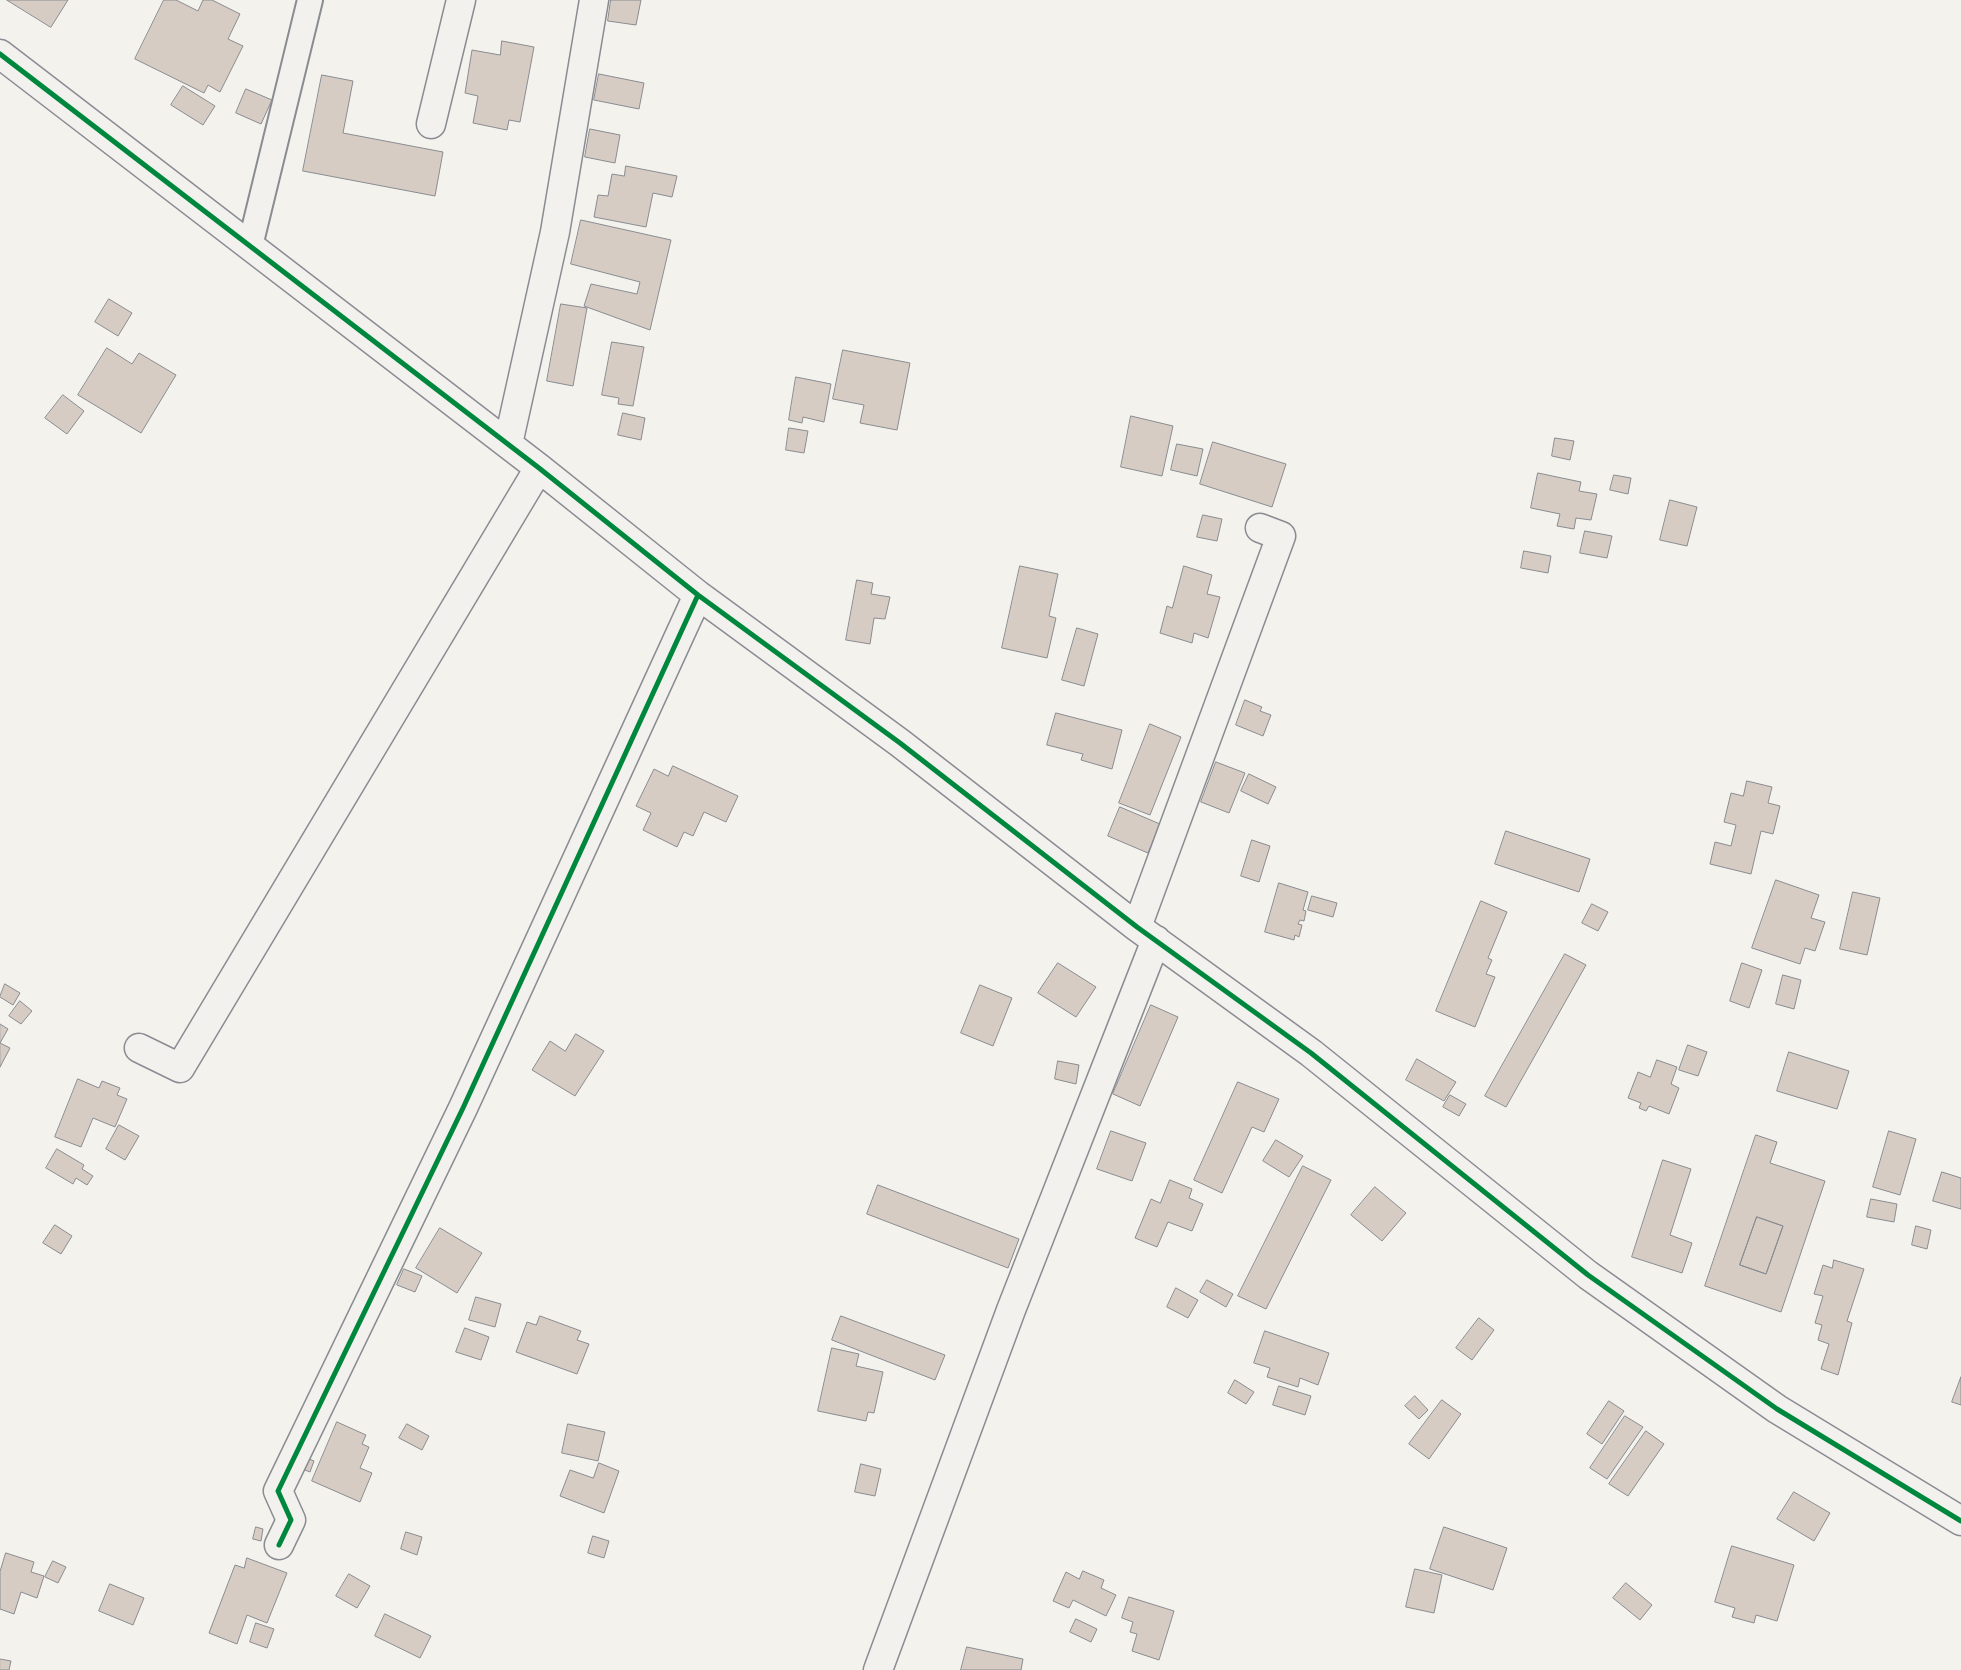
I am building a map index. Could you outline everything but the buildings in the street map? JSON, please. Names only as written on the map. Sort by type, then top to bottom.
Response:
[{"type":"street","points":[[431,124],[461,0]]},
{"type":"street","points":[[508,444],[555,232],[594,0]]},
{"type":"street","points":[[0,54],[539,468],[698,595],[900,743],[1147,934],[1311,1053],[1588,1275],[1776,1409],[1961,1521]]},
{"type":"street","points":[[138,1048],[180,1068],[539,468]]},
{"type":"street","points":[[878,1670],[1015,1301],[1147,934],[1281,536],[1260,528]]},
{"type":"street","points":[[279,1545],[291,1520],[278,1491],[467,1099],[698,595]]},
{"type":"lane","points":[[250,246],[310,0]]},
{"type":"cycle path","points":[[0,54],[539,468],[698,595],[900,743],[1137,927],[1311,1053],[1588,1275],[1777,1409],[1961,1521]]},
{"type":"cycle path","points":[[279,1545],[291,1520],[278,1491],[463,1108],[698,595]]}]
